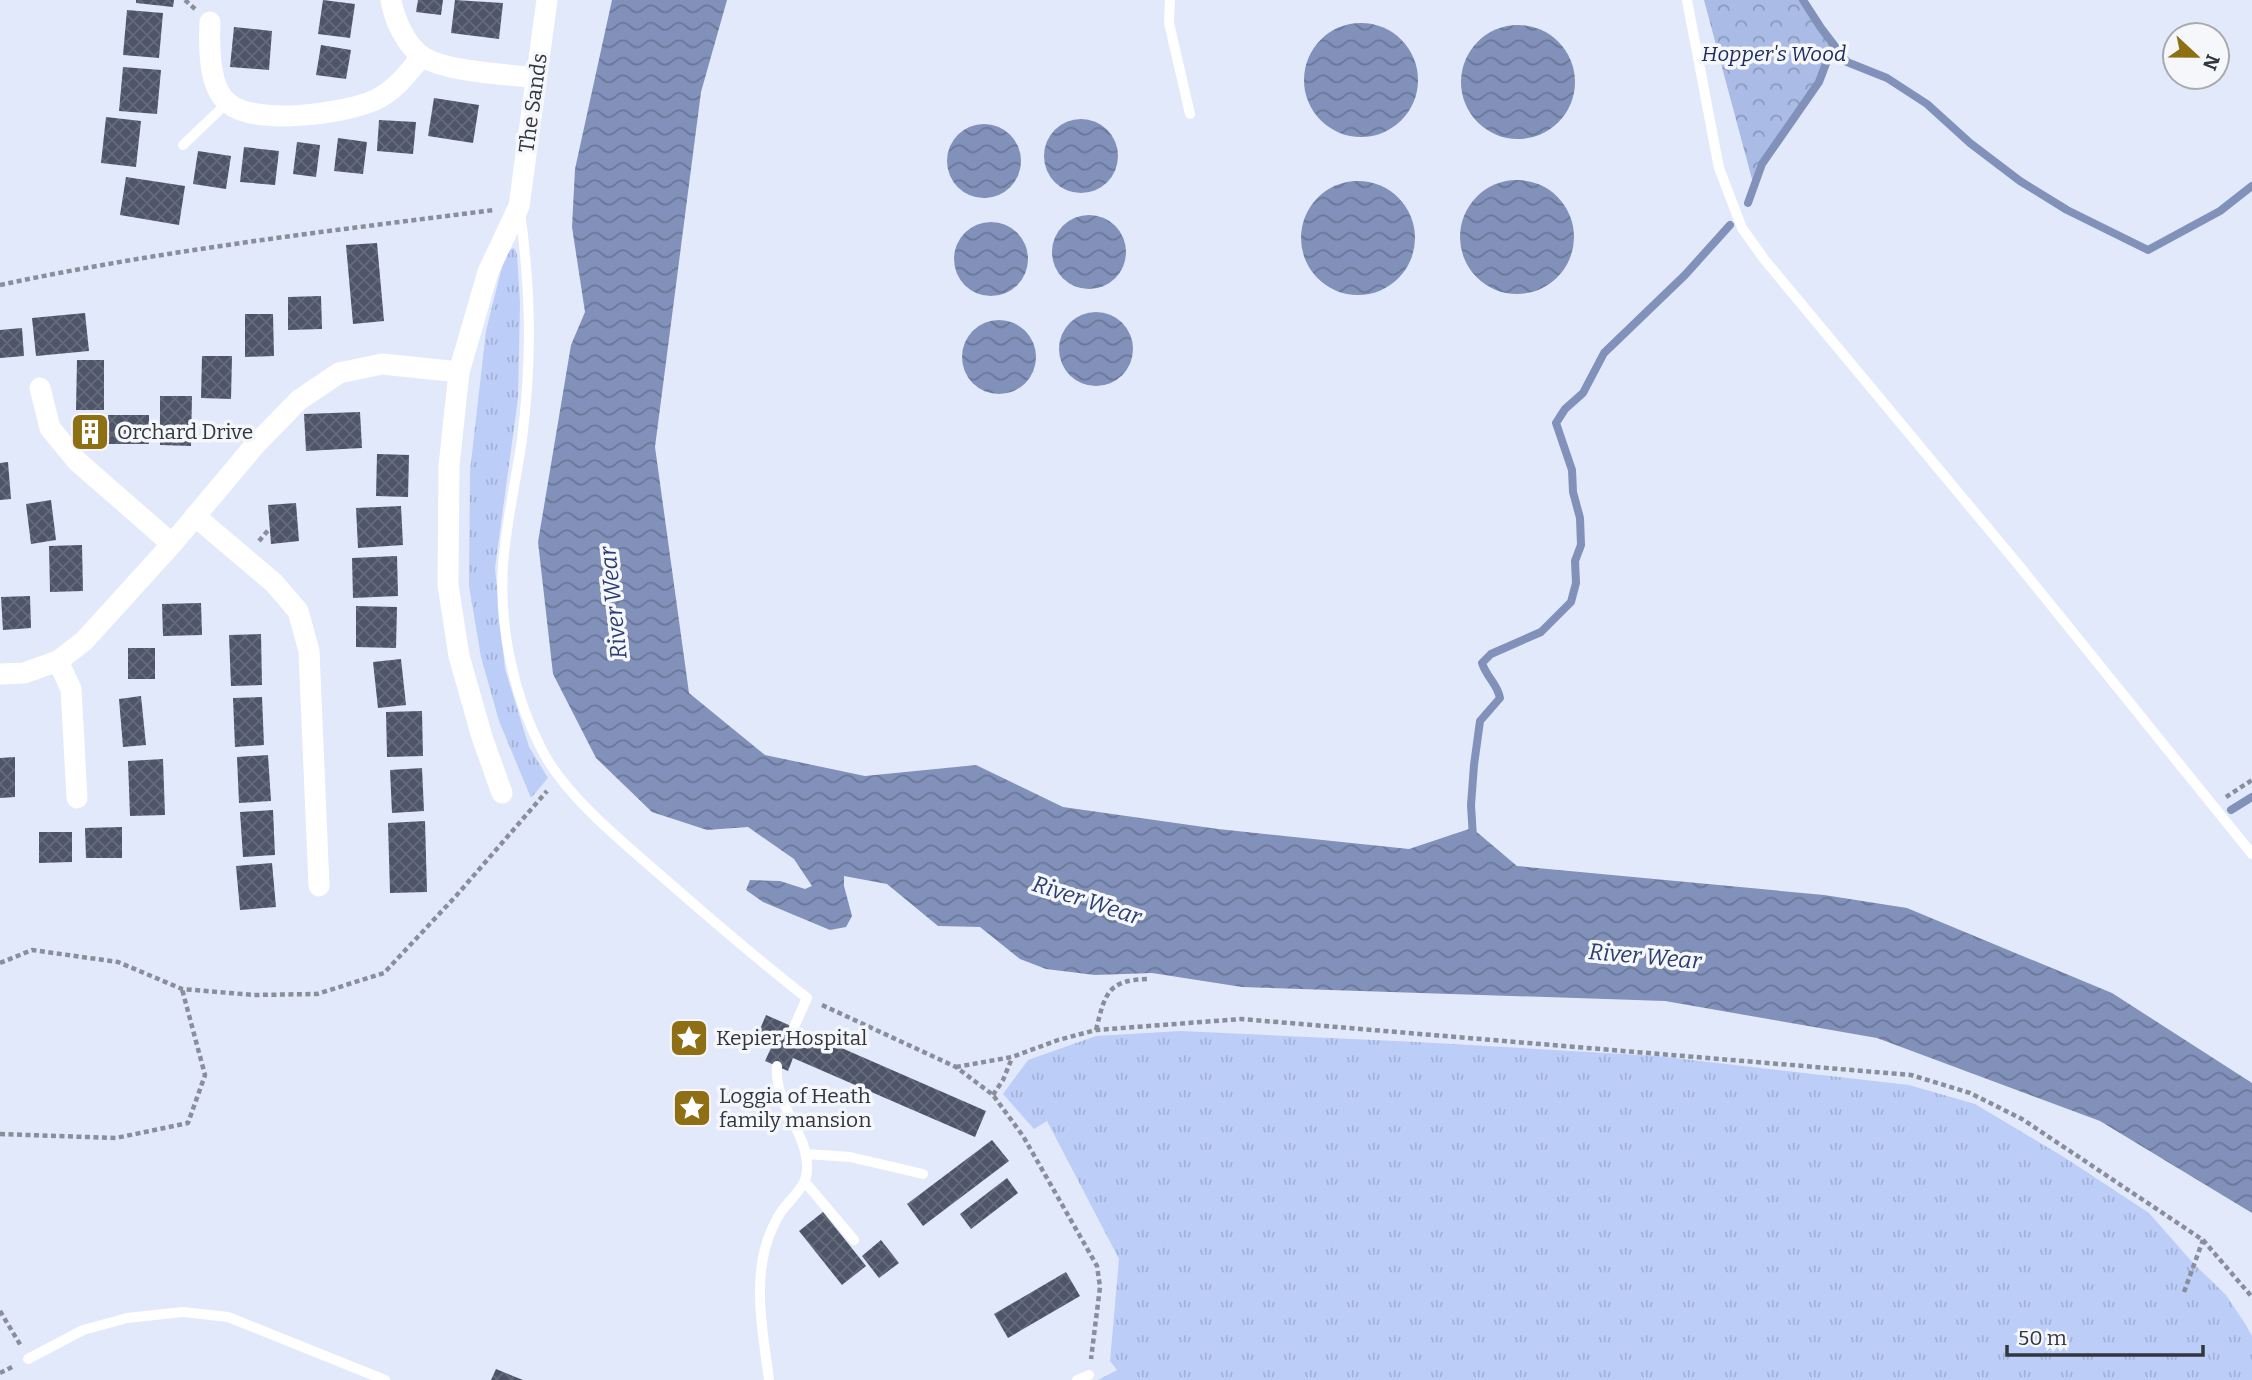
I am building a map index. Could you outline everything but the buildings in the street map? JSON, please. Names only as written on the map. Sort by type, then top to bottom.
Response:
[{"type":"street","points":[[391,0],[407,40],[422,56],[452,67],[536,78]]},
{"type":"street","name":"The Sands","points":[[519,206],[547,0]]},
{"type":"street","points":[[210,22],[213,80],[227,103],[250,114],[289,117],[351,107],[375,100],[396,86],[422,56]]},
{"type":"street","points":[[502,793],[482,737],[459,656],[448,585],[449,466],[459,372],[488,272],[519,206]]},
{"type":"street","points":[[0,674],[24,673],[58,661],[84,641],[172,544],[255,445],[299,400],[340,373],[382,363],[459,372]]},
{"type":"street","points":[[40,388],[50,428],[77,461],[172,544]]},
{"type":"street","points":[[195,516],[274,583],[298,611],[309,651],[319,886]]},
{"type":"street","points":[[58,661],[71,690],[77,798]]},
{"type":"lane","points":[[1170,0],[1169,23],[1191,114]]},
{"type":"lane","points":[[1687,0],[1718,168],[1742,228],[1764,259],[2021,568],[2252,854]]},
{"type":"lane","points":[[183,145],[227,103]]},
{"type":"lane","points":[[519,206],[528,273],[530,345],[522,439],[503,566],[505,624],[513,674],[527,718],[542,752],[560,777],[614,834],[751,955],[807,998],[794,1027]]},
{"type":"lane","points":[[769,1380],[760,1310],[762,1260],[775,1223],[805,1182],[808,1169],[806,1154],[779,1094],[777,1066]]},
{"type":"lane","points":[[806,1154],[850,1157],[923,1174]]},
{"type":"lane","points":[[805,1182],[854,1240]]},
{"type":"lane","points":[[28,1359],[83,1330],[127,1318],[183,1312],[228,1317],[385,1380]]},
{"type":"lane","points":[[1077,1380],[1089,1375]]},
{"type":"path","points":[[0,285],[54,273],[274,237],[519,206]]},
{"type":"path","points":[[0,963],[32,950],[118,962],[182,989],[254,995],[317,994],[384,972],[456,896],[560,777]]},
{"type":"path","points":[[2213,805],[2252,780]]},
{"type":"path","points":[[1096,1030],[1102,1007],[1111,989],[1126,979],[1148,979]]},
{"type":"path","points":[[0,1134],[116,1138],[188,1123],[205,1075],[182,989]]},
{"type":"path","points":[[807,998],[956,1067],[993,1096],[1023,1136],[1097,1266],[1100,1286],[1089,1375]]},
{"type":"path","points":[[956,1067],[1013,1057],[1058,1040],[1096,1030],[1241,1019],[1911,1075],[1970,1093],[2022,1119],[2203,1240],[2252,1297]]},
{"type":"path","points":[[993,1096],[1013,1057]]},
{"type":"path","points":[[2184,1292],[2203,1240]]},
{"type":"path","points":[[0,1311],[28,1359]]},
{"type":"green space","name":"Hopper's Wood","points":[[1704,0],[1803,0],[1833,45],[1819,82],[1762,164],[1753,183]]},
{"type":"green space","points":[[514,248],[517,254],[520,303],[518,398],[495,568],[505,669],[529,747],[548,778],[531,798],[499,721],[481,657],[469,586],[470,471],[486,331],[506,251]]},
{"type":"green space","points":[[1181,1031],[1657,1056],[1909,1085],[1975,1104],[2067,1159],[2149,1213],[2194,1264],[2226,1295],[2246,1325],[2252,1336],[2252,1380],[1098,1380],[1117,1370],[1110,1361],[1119,1259],[1047,1121],[1034,1129],[1003,1094],[1028,1060],[1096,1036]]},
{"type":"water","name":"River Wear","points":[[612,0],[727,0],[701,92],[655,447],[689,693],[765,755],[865,776],[976,765],[1063,807],[1218,829],[1409,849],[1472,828],[1517,866],[1824,895],[1907,908],[2112,993],[2252,1083],[2252,1213],[2100,1121],[1877,1038],[1665,1001],[1242,987],[1152,973],[1095,975],[1046,969],[1020,959],[980,927],[938,926],[887,884],[844,876],[852,916],[846,927],[830,930],[763,902],[746,890],[750,880],[780,881],[805,889],[812,886],[794,859],[748,827],[707,830],[652,812],[596,758],[553,674],[538,542],[571,345],[585,312],[572,227],[575,169]]},
{"type":"water","points":[[1361,23],[1383,27],[1401,40],[1414,58],[1418,80],[1414,102],[1401,120],[1383,133],[1361,137],[1339,133],[1321,120],[1308,102],[1304,80],[1308,58],[1321,40],[1339,27]]},
{"type":"water","points":[[1518,25],[1540,29],[1558,42],[1571,60],[1575,82],[1571,104],[1558,122],[1540,135],[1518,139],[1496,135],[1478,122],[1465,104],[1461,82],[1465,60],[1478,42],[1496,29]]},
{"type":"water","points":[[1081,119],[1095,122],[1107,130],[1115,142],[1118,156],[1115,170],[1107,182],[1095,190],[1081,193],[1067,190],[1055,182],[1047,170],[1044,156],[1047,142],[1055,130],[1067,122]]},
{"type":"water","points":[[984,124],[998,127],[1010,135],[1018,147],[1021,161],[1018,175],[1010,187],[998,195],[984,198],[970,195],[958,187],[950,175],[947,161],[950,147],[958,135],[970,127]]},
{"type":"water","points":[[1517,180],[1539,184],[1557,197],[1570,215],[1574,237],[1570,259],[1557,277],[1539,290],[1517,294],[1495,290],[1477,277],[1464,259],[1460,237],[1464,215],[1477,197],[1495,184]]},
{"type":"water","points":[[1358,181],[1380,185],[1398,198],[1411,216],[1415,238],[1411,260],[1398,278],[1380,291],[1358,295],[1336,291],[1318,278],[1305,260],[1301,238],[1305,216],[1318,198],[1336,185]]},
{"type":"water","points":[[1089,215],[1103,218],[1115,226],[1123,238],[1126,252],[1123,266],[1115,278],[1103,286],[1089,289],[1075,286],[1063,278],[1055,266],[1052,252],[1055,238],[1063,226],[1075,218]]},
{"type":"water","points":[[991,222],[1005,225],[1017,233],[1025,245],[1028,259],[1025,273],[1017,285],[1005,293],[991,296],[977,293],[965,285],[957,273],[954,259],[957,245],[965,233],[977,225]]},
{"type":"water","points":[[1096,312],[1110,315],[1122,323],[1130,335],[1133,349],[1130,363],[1122,375],[1110,383],[1096,386],[1082,383],[1070,375],[1062,363],[1059,349],[1062,335],[1070,323],[1082,315]]},
{"type":"water","points":[[999,320],[1013,323],[1025,331],[1033,343],[1036,357],[1033,371],[1025,383],[1013,391],[999,394],[985,391],[973,383],[965,371],[962,357],[965,343],[973,331],[985,323]]},
{"type":"waterway","points":[[1803,0],[1847,62],[1887,78],[1927,104],[1970,143],[2020,181],[2067,210],[2148,250],[2220,211],[2252,186]]},
{"type":"waterway","points":[[1748,203],[1762,164],[1819,82],[1833,45]]},
{"type":"waterway","points":[[1473,838],[1471,805],[1480,721],[1500,698],[1482,663],[1491,654],[1541,632],[1571,602],[1576,583],[1575,561],[1581,545],[1580,518],[1573,492],[1572,470],[1556,423],[1565,409],[1583,393],[1604,353],[1685,275],[1730,225]]},
{"type":"waterway","points":[[2231,810],[2252,797]]},
{"type":"place","name":"Orchard Drive","points":[[90,432]]},
{"type":"place","name":"Kepier Hospital","points":[[689,1038]]},
{"type":"place","name":"Loggia of Heath family mansion","points":[[692,1108]]}]
